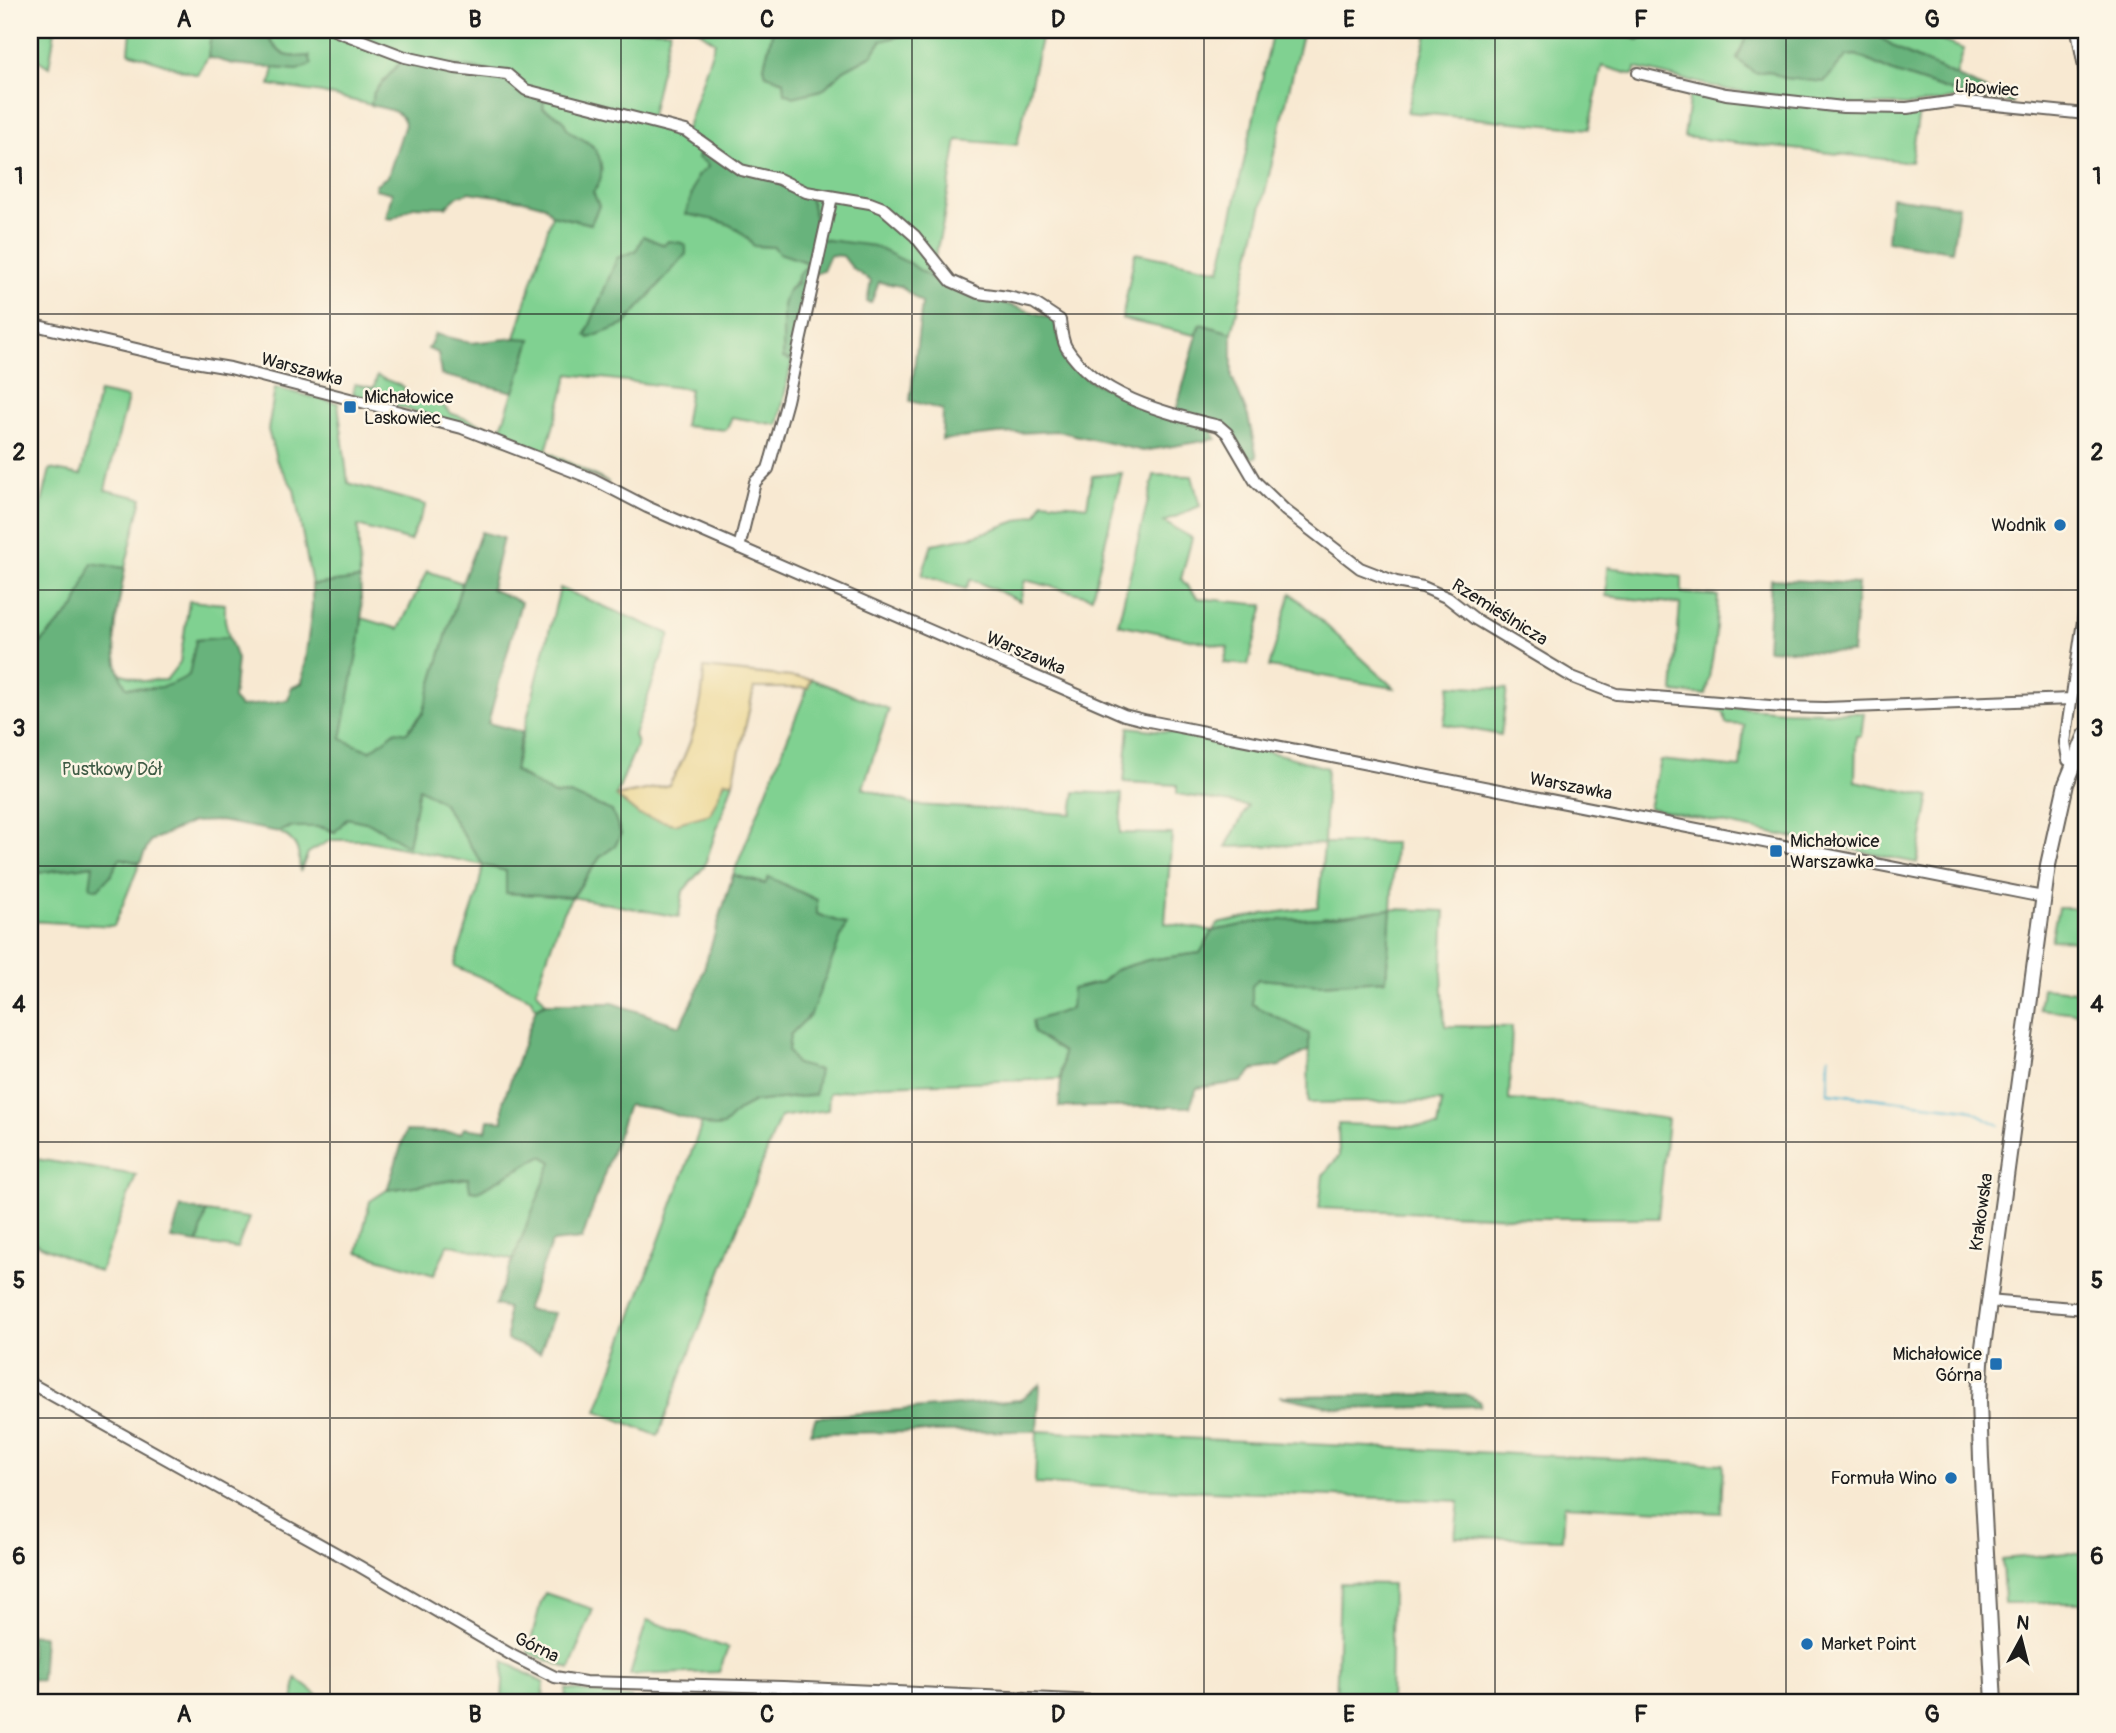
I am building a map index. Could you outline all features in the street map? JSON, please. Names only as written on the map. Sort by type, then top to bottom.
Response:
[{"type":"main road","name":"Krakowska","points":[[1993,1703],[1979,1400],[1988,1301],[2043,897],[2056,822],[2074,762],[2086,734]]},
{"type":"street","name":"Rzemieślnicza","points":[[334,30],[405,58],[507,75],[526,90],[686,131],[741,170],[779,179],[806,191],[883,208],[915,236],[951,281],[978,293],[1034,303],[1060,320],[1065,345],[1091,375],[1109,387],[1153,407],[1219,426],[1227,433],[1255,481],[1286,511],[1360,568],[1396,582],[1423,587],[1448,598],[1475,619],[1572,677],[1594,686],[1616,694],[1783,707],[1825,708],[2071,699]]},
{"type":"street","points":[[2077,30],[2086,78]]},
{"type":"street","name":"Lipowiec","points":[[1638,73],[1726,94],[1843,107],[1907,108],[1956,101],[2086,114]]},
{"type":"street","points":[[739,548],[755,482],[768,469],[787,401],[832,197]]},
{"type":"street","name":"Warszawka","points":[[30,324],[183,360],[230,368],[462,428],[593,479],[647,507],[739,548],[1124,715],[2043,897]]},
{"type":"street","points":[[2074,762],[2068,760],[2065,742],[2071,699],[2081,678],[2086,601]]},
{"type":"street","points":[[1988,1301],[2086,1309]]},
{"type":"street","name":"Górna","points":[[30,1383],[555,1677],[586,1682],[856,1690],[1141,1703]]},
{"type":"street","points":[[856,1690],[856,1703]]},
{"type":"green space","points":[[30,30],[55,30],[49,67],[30,55]]},
{"type":"green space","points":[[131,30],[217,30],[210,40],[208,57],[197,75],[129,52]]},
{"type":"green space","points":[[217,30],[263,30],[281,53],[309,56],[312,64],[297,70],[233,64],[208,57],[210,40]]},
{"type":"green space","points":[[263,30],[670,30],[650,120],[686,130],[715,42],[698,30],[773,30],[764,66],[766,74],[822,90],[844,70],[872,55],[881,41],[907,34],[911,30],[1043,30],[1017,145],[957,140],[942,228],[930,277],[909,263],[821,239],[817,232],[811,198],[707,163],[708,167],[686,214],[724,223],[739,231],[754,246],[774,247],[780,253],[806,262],[806,267],[787,292],[792,361],[778,425],[732,417],[726,430],[684,426],[690,389],[569,374],[546,451],[609,483],[482,434],[353,394],[355,384],[374,388],[377,376],[404,387],[405,397],[437,399],[450,413],[500,431],[531,340],[515,338],[552,215],[591,224],[593,146],[567,131],[562,119],[543,108],[405,58],[374,92],[371,105],[322,93],[270,85],[274,68],[297,70],[309,56],[286,55],[277,49]],"holes":[[[665,245],[686,246],[685,254],[624,325],[586,335],[617,259],[636,251]]]},
{"type":"green space","points":[[773,30],[911,30],[907,34],[881,41],[872,55],[844,70],[822,90],[793,97],[785,93],[784,81],[766,75],[764,66]]},
{"type":"green space","points":[[1273,30],[1303,30],[1232,333],[1200,324],[1195,335],[1122,319],[1135,253],[1220,270]]},
{"type":"green space","points":[[1428,30],[1585,30],[1601,37],[1616,32],[1639,40],[1658,30],[1749,30],[1737,59],[1755,73],[1768,71],[1784,78],[1856,55],[1893,72],[1968,97],[1913,105],[1856,105],[1728,90],[1636,68],[1633,75],[1602,66],[1589,129],[1407,112]]},
{"type":"green space","points":[[1585,30],[1658,30],[1639,40],[1616,32],[1602,37]]},
{"type":"green space","points":[[1749,30],[1868,30],[1905,53],[1991,92],[2013,98],[2013,103],[1968,97],[1893,72],[1856,55],[1847,56],[1824,82],[1784,78],[1768,71],[1755,73],[1737,59]]},
{"type":"green space","points":[[1868,30],[1911,30],[1964,49],[1956,76],[1905,53]]},
{"type":"green space","points":[[405,57],[507,74],[541,99],[544,102],[543,108],[563,119],[568,130],[591,145],[601,162],[600,181],[593,192],[599,206],[591,224],[552,215],[545,206],[523,200],[469,192],[458,196],[446,207],[415,206],[392,219],[386,218],[392,193],[375,189],[376,184],[388,176],[405,124],[396,112],[371,105],[374,92]]},
{"type":"green space","points":[[1690,92],[1848,111],[1919,112],[1911,162],[1684,137]]},
{"type":"green space","points":[[701,147],[741,170],[807,192],[821,239],[874,246],[909,263],[939,283],[1055,319],[1061,347],[1088,380],[1167,416],[1212,430],[1216,439],[1143,451],[1057,431],[942,440],[943,410],[910,401],[922,303],[900,286],[879,282],[871,303],[867,302],[871,281],[853,269],[843,256],[830,255],[823,271],[814,274],[792,361],[783,358],[783,305],[787,292],[797,283],[798,275],[806,267],[806,262],[779,253],[774,247],[754,246],[739,231],[724,223],[686,214],[697,176],[708,167],[698,158]]},
{"type":"green space","points":[[1891,197],[1959,206],[1952,251],[1887,241]]},
{"type":"green space","points":[[643,236],[664,245],[668,241],[682,243],[686,246],[686,254],[624,325],[589,338],[586,335],[617,258],[636,251]]},
{"type":"green space","points":[[1200,324],[1232,333],[1232,377],[1248,416],[1257,457],[1246,460],[1229,431],[1176,411]]},
{"type":"green space","points":[[435,334],[471,343],[531,339],[514,392],[441,375],[438,353],[428,349]]},
{"type":"green space","points":[[275,388],[338,403],[348,483],[426,505],[410,541],[358,526],[360,579],[312,585],[294,489],[277,462],[268,430]]},
{"type":"green space","points":[[99,392],[128,398],[105,490],[142,498],[125,568],[92,564],[75,607],[34,649],[30,647],[30,553],[50,469],[81,475]]},
{"type":"green space","points":[[1122,473],[1092,597],[1025,580],[1020,601],[971,579],[966,589],[922,575],[932,544],[974,536],[1037,514],[1043,501],[1087,506],[1092,476]]},
{"type":"green space","points":[[1154,475],[1192,476],[1200,506],[1164,522],[1192,538],[1181,579],[1198,598],[1264,605],[1248,665],[1224,663],[1228,647],[1118,624]]},
{"type":"green space","name":"Pustkowy Dół","points":[[481,532],[503,538],[491,589],[521,602],[488,723],[522,732],[514,771],[554,795],[570,794],[612,811],[621,834],[615,846],[601,856],[572,897],[506,893],[506,871],[483,865],[442,802],[419,788],[408,846],[370,823],[347,818],[335,832],[322,827],[289,827],[279,832],[219,821],[193,822],[150,841],[140,863],[120,858],[111,875],[98,889],[90,887],[93,865],[30,874],[30,851],[36,833],[30,832],[30,647],[35,649],[75,607],[92,563],[125,568],[115,644],[116,659],[126,687],[159,687],[181,680],[189,675],[196,640],[229,637],[237,659],[233,699],[240,707],[288,700],[291,688],[302,683],[312,608],[312,585],[360,579],[362,618],[341,739],[370,751],[396,731],[407,733],[423,713],[462,583]]},
{"type":"green space","points":[[1607,567],[1682,577],[1682,593],[1718,596],[1715,643],[1706,695],[1673,692],[1680,604],[1606,596]]},
{"type":"green space","points":[[427,571],[462,583],[423,713],[386,756],[254,735],[359,643],[362,618],[399,629]]},
{"type":"green space","points":[[1771,579],[1858,584],[1852,653],[1767,649]]},
{"type":"green space","points":[[560,588],[670,634],[634,735],[637,744],[616,796],[725,780],[733,782],[704,867],[683,891],[679,917],[572,897],[562,914],[536,990],[546,1003],[536,1008],[530,998],[454,966],[477,895],[483,865],[506,871],[506,893],[573,897],[601,856],[615,846],[570,794],[554,795],[514,770]]},
{"type":"green space","points":[[1291,593],[1394,688],[1269,667]]},
{"type":"green space","points":[[189,601],[225,604],[229,637],[197,640],[189,676],[181,681],[159,688],[126,687],[117,672],[142,681],[166,680],[180,662]]},
{"type":"green space","points":[[811,679],[889,709],[863,788],[916,805],[1072,814],[1075,792],[1122,794],[1120,833],[1172,834],[1165,923],[1213,931],[1218,924],[1264,914],[1318,907],[1324,844],[1226,847],[1248,806],[1177,794],[1177,785],[1124,782],[1129,727],[1229,742],[1327,768],[1324,843],[1395,843],[1391,909],[1321,918],[1261,921],[1200,953],[1148,960],[1115,970],[1102,982],[1072,989],[1072,1009],[1033,1021],[1034,1033],[1063,1052],[1061,1079],[882,1085],[829,1093],[828,1110],[780,1117],[658,1436],[597,1411],[702,1123],[714,1127],[722,1126],[739,1110],[754,1102],[815,1095],[788,1051],[790,1035],[811,1013],[817,900],[769,878],[766,884],[733,875]]},
{"type":"green space","points":[[1450,685],[1507,689],[1501,735],[1444,724]]},
{"type":"green space","points":[[1706,705],[1864,713],[1861,736],[1856,736],[1855,781],[1930,796],[1917,863],[1649,808],[1660,760],[1740,768],[1744,725],[1726,724],[1724,713]]},
{"type":"green space","points":[[419,788],[442,802],[483,865],[365,840],[331,840],[308,853],[300,872],[297,848],[279,832],[306,826],[334,832],[347,818],[370,823],[408,846]]},
{"type":"green space","points":[[120,858],[140,863],[114,926],[30,921],[30,874],[94,865],[111,875]]},
{"type":"green space","points":[[733,875],[765,884],[769,877],[817,900],[817,914],[846,924],[811,1014],[790,1035],[788,1051],[796,1064],[819,1070],[815,1095],[754,1102],[739,1110],[723,1126],[714,1127],[656,1109],[628,1105],[582,1239],[552,1242],[526,1310],[554,1313],[540,1353],[507,1340],[507,1308],[495,1305],[552,1162],[542,1156],[478,1191],[470,1190],[468,1178],[387,1190],[406,1131],[461,1133],[464,1128],[486,1131],[488,1120],[503,1121],[503,1102],[536,1008],[546,1003],[613,1003],[680,1026],[695,997]]},
{"type":"green space","points":[[2058,908],[2086,908],[2086,941],[2051,940]]},
{"type":"green space","points":[[1391,909],[1445,911],[1442,973],[1445,1026],[1512,1027],[1509,1100],[1559,1103],[1668,1119],[1658,1218],[1533,1218],[1319,1208],[1323,1175],[1339,1156],[1338,1124],[1438,1127],[1442,1101],[1308,1103],[1309,1034],[1251,1004],[1252,986],[1257,979],[1319,984],[1386,980]]},
{"type":"green space","points":[[1391,909],[1386,980],[1319,984],[1258,979],[1252,986],[1252,1004],[1309,1034],[1309,1050],[1280,1066],[1253,1070],[1242,1082],[1197,1088],[1190,1107],[1059,1107],[1063,1052],[1034,1033],[1032,1021],[1071,1009],[1072,989],[1102,982],[1115,970],[1148,960],[1200,953],[1213,931],[1261,921],[1321,918]]},
{"type":"green space","points":[[2042,988],[2086,992],[2086,1014],[2039,1009]]},
{"type":"green space","points":[[542,1156],[553,1162],[513,1260],[448,1244],[434,1275],[358,1252],[370,1201],[387,1190],[469,1178],[478,1191]]},
{"type":"green space","points":[[30,1158],[136,1175],[100,1272],[30,1241]]},
{"type":"green space","points":[[181,1207],[206,1212],[198,1243],[171,1239]]},
{"type":"green space","points":[[206,1212],[249,1218],[237,1249],[198,1243]]},
{"type":"green space","points":[[1040,1384],[1037,1431],[810,1433],[816,1417],[1020,1400]]},
{"type":"green space","points":[[1465,1394],[1481,1402],[1480,1406],[1341,1409],[1279,1396]]},
{"type":"green space","points":[[1037,1431],[1723,1464],[1721,1513],[1564,1505],[1562,1539],[1455,1537],[1459,1501],[1035,1484]]},
{"type":"green space","points":[[2068,1553],[2086,1555],[2086,1603],[2004,1603],[2002,1559]]},
{"type":"green space","points":[[1340,1583],[1392,1584],[1390,1703],[1336,1703]]},
{"type":"green space","points":[[545,1593],[593,1609],[570,1669],[528,1653]]},
{"type":"green space","points":[[647,1620],[728,1648],[719,1672],[630,1675]]},
{"type":"green space","points":[[30,1634],[44,1636],[41,1681],[30,1679]]},
{"type":"green space","points":[[504,1661],[544,1683],[543,1703],[502,1703]]},
{"type":"green space","points":[[296,1678],[328,1703],[293,1703]]},
{"type":"green space","points":[[566,1689],[631,1698],[631,1703],[565,1703]]},
{"type":"sand","points":[[704,668],[811,679],[808,688],[754,688],[733,782],[725,781],[710,814],[674,824],[639,815],[616,796],[669,785],[684,757],[694,729]]},
{"type":"waterway","points":[[1829,1057],[1828,1093],[1968,1109],[1999,1125]]},
{"type":"place","name":"Michałowice Laskowiec","points":[[350,407]]},
{"type":"place","name":"Wodnik","points":[[2060,525]]},
{"type":"place","name":"Michałowice Warszawka","points":[[1776,851]]},
{"type":"place","name":"Michałowice Górna","points":[[1996,1364]]},
{"type":"place","name":"Formuła Wino","points":[[1951,1478]]},
{"type":"place","name":"Market Point","points":[[1807,1644]]}]
